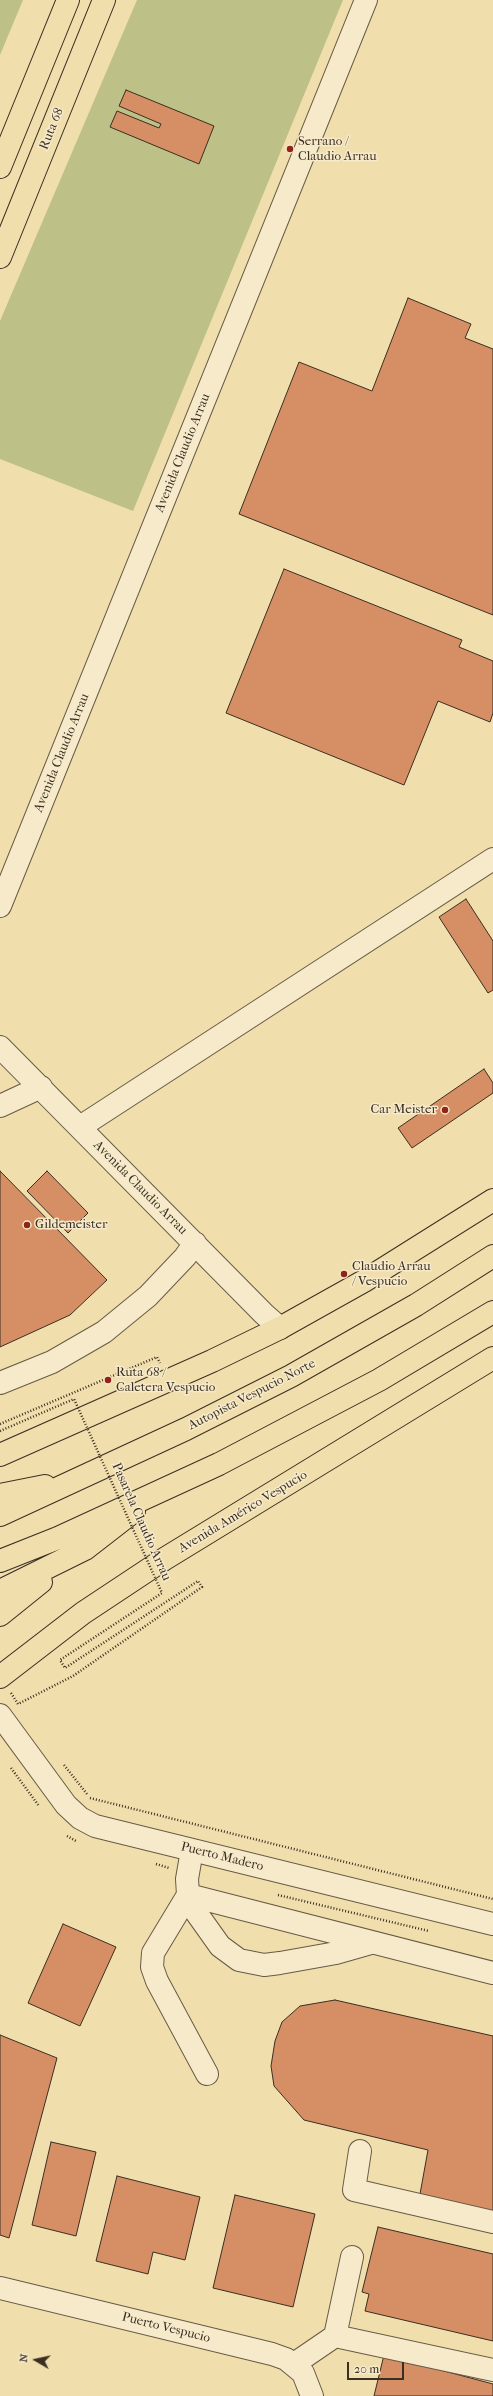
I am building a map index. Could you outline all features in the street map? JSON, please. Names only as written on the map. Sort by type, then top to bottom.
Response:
[{"type":"main road","points":[[0,167],[68,0]]},
{"type":"main road","name":"Ruta 68","points":[[0,257],[104,0]]},
{"type":"main road","points":[[0,1455],[212,1362],[280,1328],[382,1270],[493,1200]]},
{"type":"main road","name":"Autopista Vespucio Norte","points":[[0,1516],[214,1415],[291,1376],[416,1305],[493,1256]]},
{"type":"main road","points":[[0,1561],[58,1538],[219,1464],[339,1402],[493,1312]]},
{"type":"main road","name":"Avenida Américo Vespucio","points":[[1,1676],[84,1613],[160,1562],[493,1358]]},
{"type":"main road","points":[[0,1495],[85,1476]]},
{"type":"main road","points":[[0,1616],[20,1597],[165,1489]]},
{"type":"main road","points":[[0,1575],[134,1511]]},
{"type":"main road","points":[[0,1592],[85,1549]]},
{"type":"street","name":"Avenida Claudio Arrau","points":[[0,906],[366,0]]},
{"type":"street","points":[[80,1127],[493,860]]},
{"type":"street","name":"Avenida Claudio Arrau","points":[[0,1047],[264,1314],[280,1328]]},
{"type":"street","points":[[0,1106],[41,1087]]},
{"type":"street","points":[[0,1383],[52,1362],[104,1332],[158,1287],[195,1244]]},
{"type":"street","name":"Puerto Madero","points":[[10,1709],[66,1805],[80,1818],[95,1826],[493,1924]]},
{"type":"street","points":[[192,1850],[187,1880],[188,1895],[193,1908],[220,1946],[239,1960],[251,1964],[280,1964],[336,1954],[371,1943]]},
{"type":"street","points":[[188,1895],[493,1973]]},
{"type":"street","points":[[188,1895],[153,1954],[152,1967],[157,1981],[207,2074]]},
{"type":"street","points":[[360,2151],[354,2190],[493,2222]]},
{"type":"street","points":[[294,2364],[335,2336],[352,2256]]},
{"type":"street","name":"Puerto Vespucio","points":[[0,2288],[272,2354],[294,2364],[303,2373],[312,2396]]},
{"type":"street","points":[[335,2336],[493,2370]]},
{"type":"path","points":[[0,1424],[157,1357]]},
{"type":"path","name":"Pasarela Claudio Arrau","points":[[0,1431],[74,1399],[162,1593],[60,1660],[65,1668],[198,1581],[202,1587],[72,1676],[10,1709]]},
{"type":"path","points":[[1,1676],[10,1709],[23,1710]]},
{"type":"path","points":[[61,1760],[90,1798],[493,1899]]},
{"type":"green space","points":[[0,0],[23,0],[0,55]]},
{"type":"green space","points":[[137,0],[343,0],[133,511],[0,459],[0,321]]},
{"type":"building","points":[[126,90],[214,126],[199,164],[110,127],[117,111],[159,128],[161,124],[119,106]]},
{"type":"building","points":[[408,298],[471,324],[465,338],[493,349],[493,615],[239,514],[299,362],[372,391]]},
{"type":"building","points":[[284,569],[462,640],[459,647],[493,661],[493,713],[490,722],[438,701],[404,785],[226,713]]},
{"type":"building","points":[[466,899],[493,941],[493,990],[488,993],[439,917]]},
{"type":"building","name":"Car Meister","points":[[484,1069],[493,1083],[493,1093],[412,1148],[398,1128]]},
{"type":"building","name":"Gildemeister","points":[[0,1171],[107,1280],[70,1315],[0,1347]]},
{"type":"building","points":[[47,1171],[88,1213],[68,1233],[27,1191]]},
{"type":"building","points":[[63,1924],[116,1947],[80,2026],[28,2003]]},
{"type":"building","points":[[335,2000],[493,2036],[493,2212],[420,2194],[428,2150],[304,2120],[274,2086],[271,2066],[275,2041],[282,2022],[300,2006]]},
{"type":"building","points":[[0,2035],[57,2058],[9,2238],[0,2235]]},
{"type":"building","points":[[51,2142],[96,2152],[76,2236],[32,2225]]},
{"type":"building","points":[[117,2176],[200,2197],[185,2260],[153,2252],[148,2274],[96,2261]]},
{"type":"building","points":[[235,2195],[315,2214],[293,2307],[213,2288]]},
{"type":"building","points":[[378,2227],[493,2254],[493,2341],[365,2311],[369,2294],[362,2292]]},
{"type":"building","points":[[384,2355],[493,2384],[493,2396],[374,2396]]},
{"type":"place","name":"Serrano / Claudio Arrau","points":[[290,149]]},
{"type":"place","name":"Car Meister","points":[[445,1110]]},
{"type":"place","name":"Gildemeister","points":[[27,1225]]},
{"type":"place","name":"Claudio Arrau / Vespucio","points":[[344,1274]]},
{"type":"place","name":"Ruta 68 / Caletera Vespucio","points":[[108,1380]]}]
